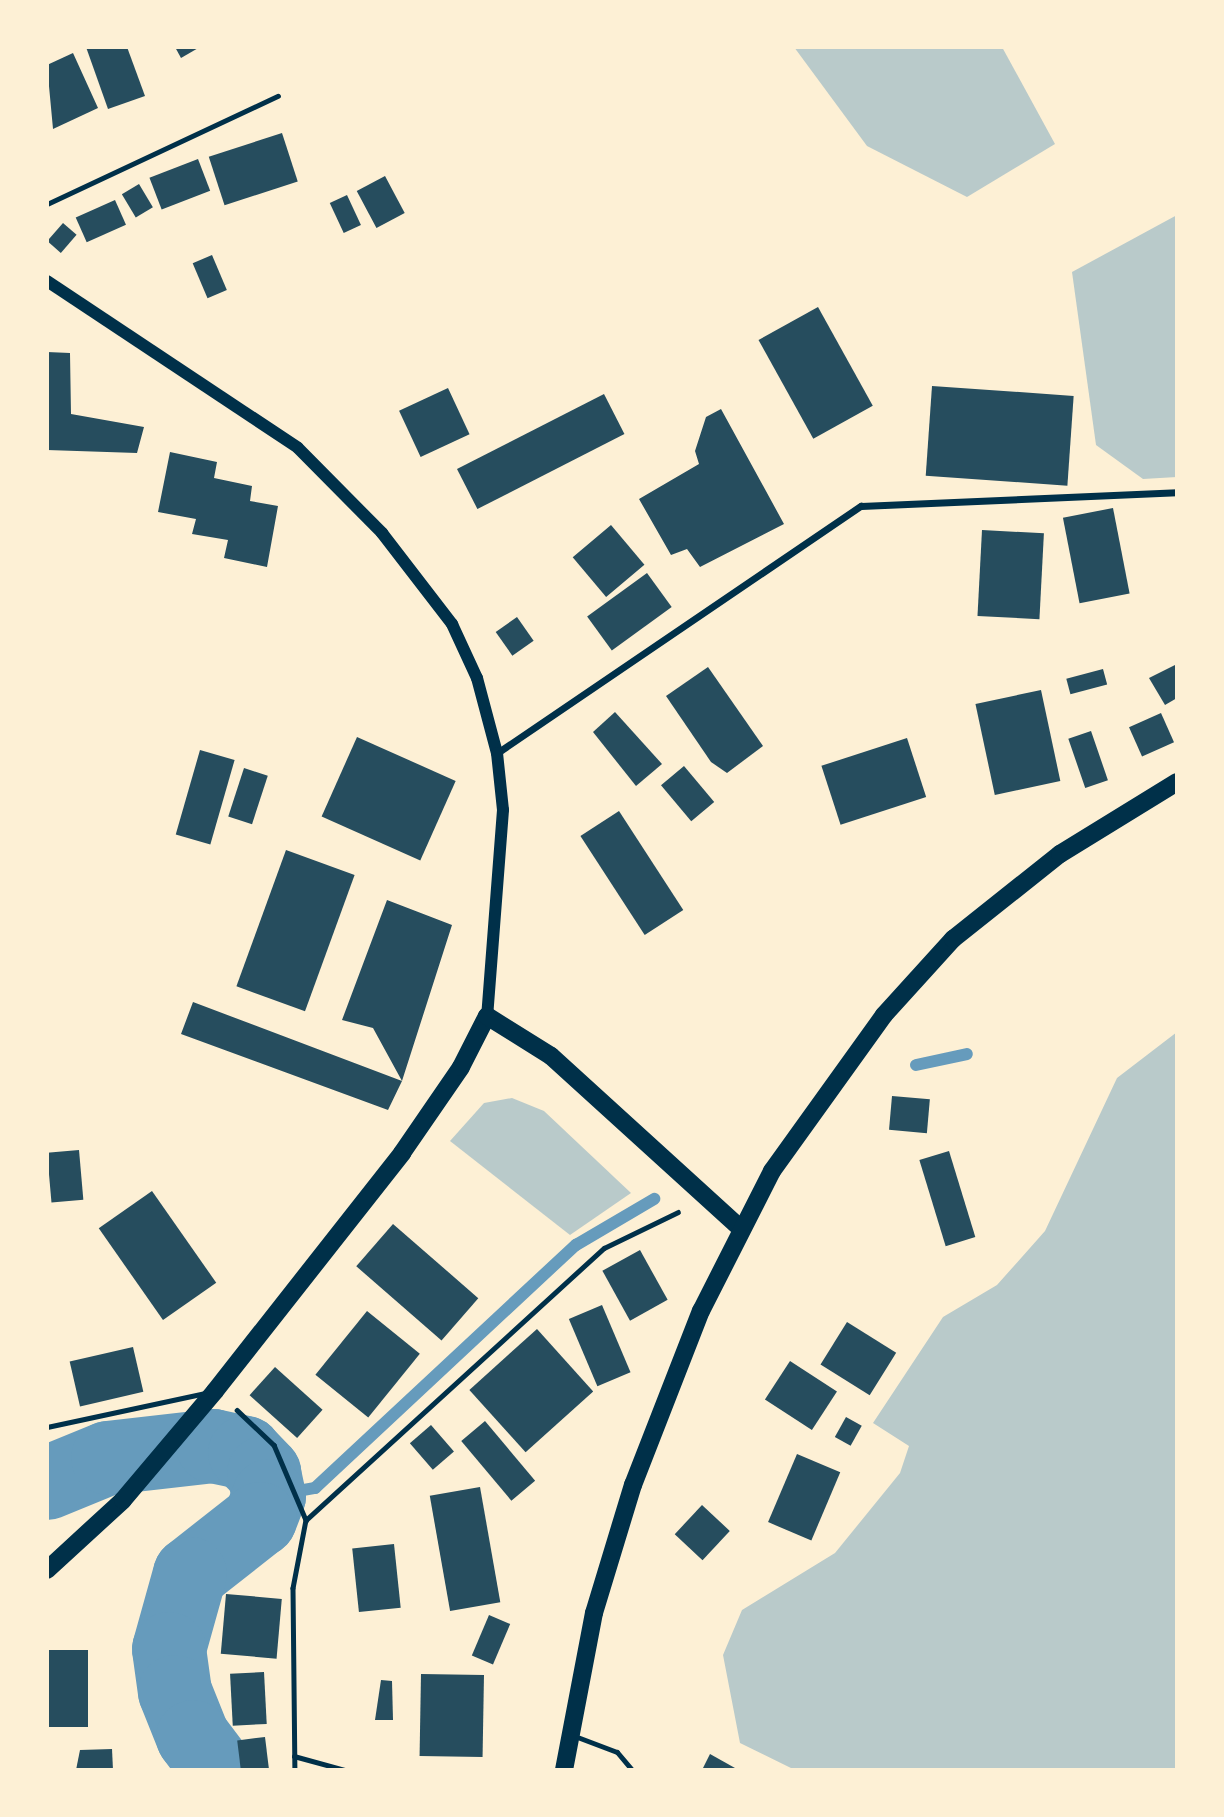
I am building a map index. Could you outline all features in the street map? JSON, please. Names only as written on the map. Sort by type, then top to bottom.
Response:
[{"type":"main road","points":[[564,1770],[594,1613],[633,1485],[741,1229],[772,1171],[852,1058],[953,939],[1060,854],[1177,782]]},
{"type":"main road","points":[[47,1570],[123,1500],[215,1391],[402,1153],[461,1067],[487,1016],[551,1056],[702,1197],[741,1229]]},
{"type":"street","points":[[47,281],[298,448],[346,495],[452,624],[477,678],[497,753],[503,810],[487,1016]]},
{"type":"street","points":[[497,753],[861,506],[1177,492]]},
{"type":"lane","points":[[47,204],[278,96]]},
{"type":"lane","points":[[47,1427],[215,1391]]},
{"type":"lane","points":[[569,1734],[617,1752],[632,1770]]},
{"type":"path","points":[[306,1520],[604,1248],[702,1197]]},
{"type":"path","points":[[215,1391],[274,1445],[293,1480],[306,1520],[293,1588],[295,1770]]},
{"type":"path","points":[[293,1756],[345,1770]]},
{"type":"shaded area","points":[[794,47],[1002,47],[1055,144],[967,197],[867,146]]},
{"type":"shaded area","points":[[1177,215],[1177,477],[1143,479],[1096,445],[1072,272]]},
{"type":"shaded area","points":[[1177,1032],[1177,1770],[795,1770],[740,1743],[723,1655],[742,1610],[835,1553],[900,1473],[909,1446],[873,1423],[943,1317],[997,1285],[1045,1231],[1117,1078]]},
{"type":"shaded area","points":[[512,1098],[544,1111],[631,1193],[570,1235],[450,1141],[484,1103]]},
{"type":"building","points":[[86,47],[127,47],[145,96],[108,109]]},
{"type":"building","points":[[175,47],[200,47],[181,58]]},
{"type":"building","points":[[73,53],[98,108],[53,129],[47,65]]},
{"type":"building","points":[[282,133],[298,182],[225,205],[209,157]]},
{"type":"building","points":[[198,159],[210,191],[162,209],[149,178]]},
{"type":"building","points":[[385,176],[405,213],[376,228],[357,191]]},
{"type":"building","points":[[139,184],[153,207],[136,217],[122,194]]},
{"type":"building","points":[[347,195],[361,225],[344,233],[330,203]]},
{"type":"building","points":[[115,200],[126,225],[87,242],[76,217]]},
{"type":"building","points":[[63,223],[77,235],[61,253],[47,241]]},
{"type":"building","points":[[212,255],[227,290],[208,298],[193,263]]},
{"type":"building","points":[[818,307],[873,406],[813,439],[759,340]]},
{"type":"building","points":[[47,352],[70,353],[71,414],[144,427],[137,453],[47,450]]},
{"type":"building","points":[[932,386],[1074,396],[1067,486],[926,476]]},
{"type":"building","points":[[448,388],[470,434],[421,457],[399,411]]},
{"type":"building","points":[[604,394],[624,434],[477,509],[457,469]]},
{"type":"building","points":[[721,409],[784,524],[700,567],[687,549],[671,555],[639,499],[699,464],[695,451],[706,417]]},
{"type":"building","points":[[170,452],[217,462],[214,478],[252,486],[250,501],[278,506],[267,567],[224,558],[228,540],[192,534],[196,519],[158,512]]},
{"type":"building","points":[[1113,508],[1130,593],[1080,603],[1063,518]]},
{"type":"building","points":[[611,525],[644,565],[606,597],[573,557]]},
{"type":"building","points":[[982,530],[1044,533],[1039,619],[977,616]]},
{"type":"building","points":[[647,573],[672,607],[612,650],[587,616]]},
{"type":"building","points":[[517,617],[534,641],[512,656],[496,632]]},
{"type":"building","points":[[1177,664],[1177,698],[1165,705],[1149,678]]},
{"type":"building","points":[[708,667],[763,746],[727,773],[711,762],[666,696]]},
{"type":"building","points":[[1103,669],[1107,684],[1070,694],[1066,679]]},
{"type":"building","points":[[1041,690],[1060,781],[995,795],[975,704]]},
{"type":"building","points":[[615,712],[662,764],[636,786],[593,732]]},
{"type":"building","points":[[1161,713],[1174,742],[1142,756],[1129,727]]},
{"type":"building","points":[[1091,731],[1108,780],[1085,788],[1068,739]]},
{"type":"building","points":[[357,737],[456,781],[420,860],[322,816]]},
{"type":"building","points":[[907,738],[926,797],[841,825],[821,766]]},
{"type":"building","points":[[200,750],[235,760],[210,845],[176,835]]},
{"type":"building","points":[[684,766],[714,802],[691,821],[661,785]]},
{"type":"building","points":[[244,768],[268,776],[252,824],[228,817]]},
{"type":"building","points":[[619,811],[683,910],[645,935],[580,836]]},
{"type":"building","points":[[286,850],[355,875],[305,1011],[236,986]]},
{"type":"building","points":[[387,900],[452,925],[402,1081],[373,1028],[342,1020]]},
{"type":"building","points":[[193,1002],[402,1081],[388,1110],[181,1034]]},
{"type":"building","points":[[892,1096],[930,1099],[927,1133],[889,1130]]},
{"type":"building","points":[[79,1150],[83,1200],[51,1203],[47,1153]]},
{"type":"building","points":[[949,1151],[975,1237],[946,1246],[919,1160]]},
{"type":"building","points":[[152,1191],[216,1283],[163,1320],[99,1228]]},
{"type":"building","points":[[393,1224],[478,1298],[442,1340],[356,1266]]},
{"type":"building","points":[[640,1250],[668,1300],[630,1321],[602,1271]]},
{"type":"building","points":[[602,1305],[631,1372],[597,1386],[569,1319]]},
{"type":"building","points":[[367,1311],[420,1354],[368,1418],[315,1375]]},
{"type":"building","points":[[847,1322],[896,1353],[870,1395],[821,1364]]},
{"type":"building","points":[[537,1329],[593,1391],[526,1452],[469,1390]]},
{"type":"building","points":[[133,1347],[143,1392],[80,1406],[70,1362]]},
{"type":"building","points":[[790,1361],[837,1391],[812,1430],[765,1400]]},
{"type":"building","points":[[275,1367],[323,1410],[297,1438],[250,1395]]},
{"type":"building","points":[[846,1417],[862,1426],[851,1446],[835,1437]]},
{"type":"building","points":[[485,1421],[535,1481],[511,1501],[461,1441]]},
{"type":"building","points":[[431,1425],[454,1451],[433,1470],[410,1443]]},
{"type":"building","points":[[797,1454],[840,1472],[811,1540],[768,1522]]},
{"type":"building","points":[[480,1487],[500,1602],[450,1611],[430,1496]]},
{"type":"building","points":[[702,1505],[730,1531],[703,1560],[675,1534]]},
{"type":"building","points":[[394,1544],[401,1608],[359,1612],[352,1548]]},
{"type":"building","points":[[226,1594],[282,1599],[277,1659],[221,1654]]},
{"type":"building","points":[[489,1615],[510,1624],[493,1664],[472,1656]]},
{"type":"building","points":[[47,1650],[88,1650],[88,1727],[47,1727]]},
{"type":"building","points":[[264,1672],[267,1724],[233,1726],[230,1674]]},
{"type":"building","points":[[421,1674],[484,1675],[483,1757],[420,1756]]},
{"type":"building","points":[[381,1680],[392,1681],[393,1720],[375,1720]]},
{"type":"building","points":[[265,1737],[269,1770],[241,1770],[237,1740]]},
{"type":"building","points":[[112,1749],[113,1770],[76,1770],[80,1750]]},
{"type":"building","points":[[710,1754],[735,1768],[734,1770],[702,1770]]},
{"type":"waterway","points":[[916,1065],[967,1054]]},
{"type":"waterway","points":[[269,1496],[315,1488],[576,1245],[654,1199]]},
{"type":"waterway","points":[[47,1483],[108,1458],[213,1446],[245,1453],[264,1473],[269,1496],[260,1519],[190,1574],[169,1649],[175,1692],[193,1737],[218,1770]]}]
